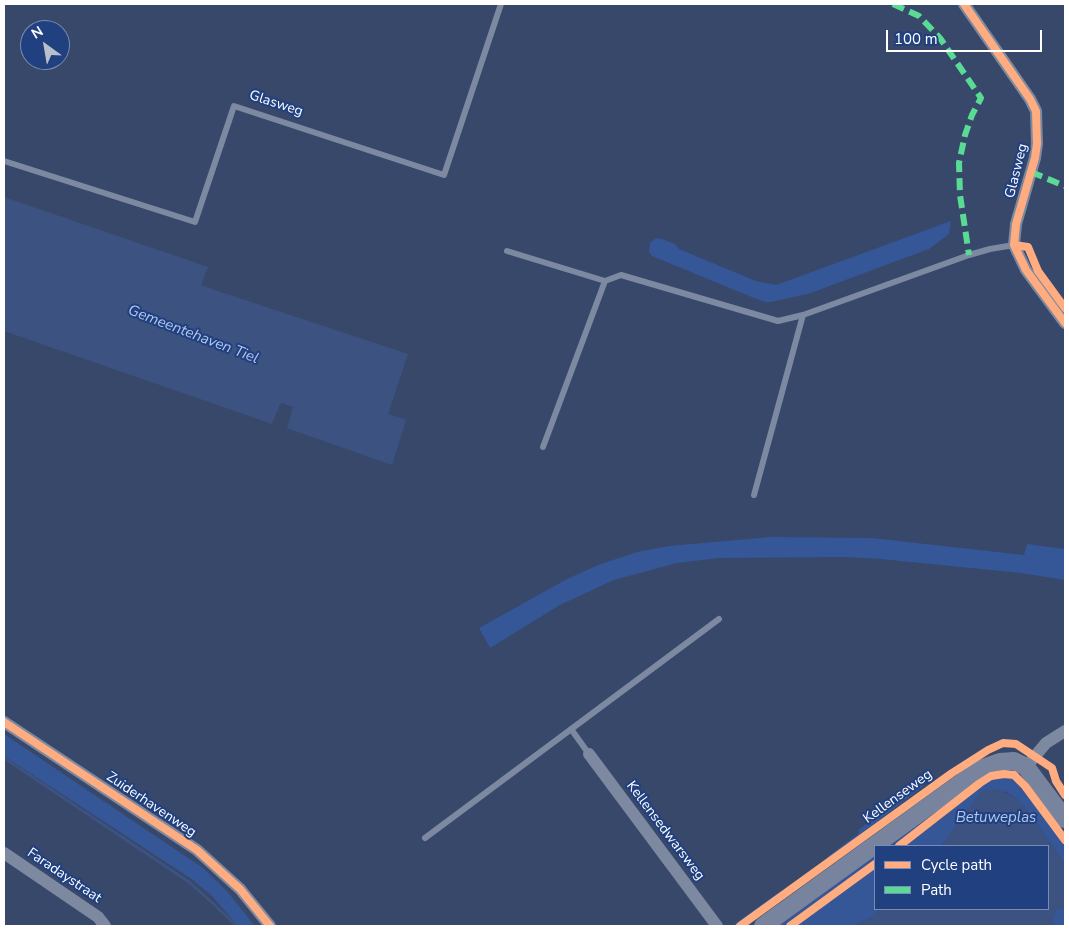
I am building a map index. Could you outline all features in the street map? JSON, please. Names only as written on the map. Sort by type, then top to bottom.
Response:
[{"type":"main road","name":"Kellenseweg","points":[[875,845],[980,769],[1000,762],[1014,761],[1026,767]]},
{"type":"main road","points":[[1026,767],[1065,819]]},
{"type":"main road","name":"Kellenseweg","points":[[763,926],[874,846]]},
{"type":"street","name":"Glasweg","points":[[964,4],[1030,98],[1036,111],[1037,144],[1035,158],[1016,224],[1014,245]]},
{"type":"street","points":[[1014,245],[1026,270],[1065,322]]},
{"type":"street","name":"Zuiderhavenweg","points":[[4,722],[197,850],[240,889],[270,926]]},
{"type":"street","points":[[1026,767],[1046,743],[1065,731]]},
{"type":"street","name":"Kellensedwarsweg","points":[[589,754],[717,926]]},
{"type":"street","name":"Faradaystraat","points":[[4,853],[98,917],[105,926]]},
{"type":"lane","name":"Glasweg","points":[[4,161],[195,222],[234,106],[444,175],[501,4]]},
{"type":"lane","points":[[507,251],[605,281],[621,275],[778,321],[803,315],[969,255],[1014,245]]},
{"type":"lane","points":[[543,447],[605,281]]},
{"type":"lane","points":[[754,495],[803,315]]},
{"type":"lane","points":[[424,838],[719,619]]},
{"type":"lane","points":[[571,729],[589,754]]},
{"type":"shaded area","points":[[951,221],[949,234],[929,249],[808,294],[771,302],[765,302],[749,296],[652,256],[649,252],[650,243],[656,238],[662,239],[675,244],[679,249],[756,281],[776,285]]},
{"type":"shaded area","points":[[771,537],[872,538],[1024,555],[1027,544],[1065,549],[1065,580],[1021,573],[880,559],[846,557],[719,558],[677,563],[614,580],[560,605],[490,648],[479,628],[567,579],[598,565],[637,552],[669,546]]},
{"type":"shaded area","points":[[4,734],[203,868],[226,890],[255,926],[238,926],[212,896],[193,880],[4,756]]},
{"type":"shaded area","points":[[995,777],[1013,777],[1065,844],[1065,864],[1027,810],[1016,798],[1006,792],[982,791],[942,845],[904,845],[946,815],[976,789]]},
{"type":"shaded area","points":[[923,783],[925,785],[828,859],[827,857],[859,833],[858,830]]},
{"type":"shaded area","points":[[932,789],[933,792],[896,819],[892,818]]},
{"type":"shaded area","points":[[947,804],[948,805],[893,845],[888,845]]},
{"type":"shaded area","points":[[874,856],[874,860],[847,881],[783,926],[778,926]]},
{"type":"shaded area","points":[[874,867],[874,910],[879,910],[873,916],[853,926],[794,926]]},
{"type":"shaded area","points":[[779,892],[780,894],[737,926],[732,926]]},
{"type":"shaded area","points":[[1057,909],[1065,909],[1065,926],[1054,926],[1052,917]]},
{"type":"water","name":"Gemeentehaven Tiel","points":[[4,197],[208,267],[201,285],[408,354],[388,414],[406,420],[392,465],[287,428],[293,407],[282,403],[272,424],[4,331]]},
{"type":"water","name":"Betuweplas","points":[[997,789],[1016,798],[1027,810],[1065,864],[1065,909],[1057,909],[1052,917],[1054,926],[853,926],[873,916],[879,910],[1049,910],[1049,845],[942,845],[982,791]]},
{"type":"waterway","points":[[4,758],[189,882],[237,926]]},
{"type":"marked path","points":[[893,4],[919,16],[940,38],[981,98],[972,115],[965,135],[959,163],[960,195],[969,255]]},
{"type":"marked path","points":[[1031,172],[1065,186]]},
{"type":"cycle path","points":[[964,4],[1030,99],[1036,111],[1037,144],[1035,158],[1016,224],[1014,245],[1026,270],[1065,323]]},
{"type":"cycle path","points":[[1014,245],[1028,247],[1038,271],[1065,308]]},
{"type":"cycle path","points":[[4,722],[197,850],[240,889],[270,926]]},
{"type":"cycle path","points":[[740,926],[952,773],[988,750],[1003,743],[1016,744],[1052,768],[1056,781],[1065,795]]},
{"type":"cycle path","points":[[900,845],[980,783],[991,776],[1004,774],[1014,775],[1025,786],[1065,840]]},
{"type":"cycle path","points":[[790,926],[874,865]]}]
